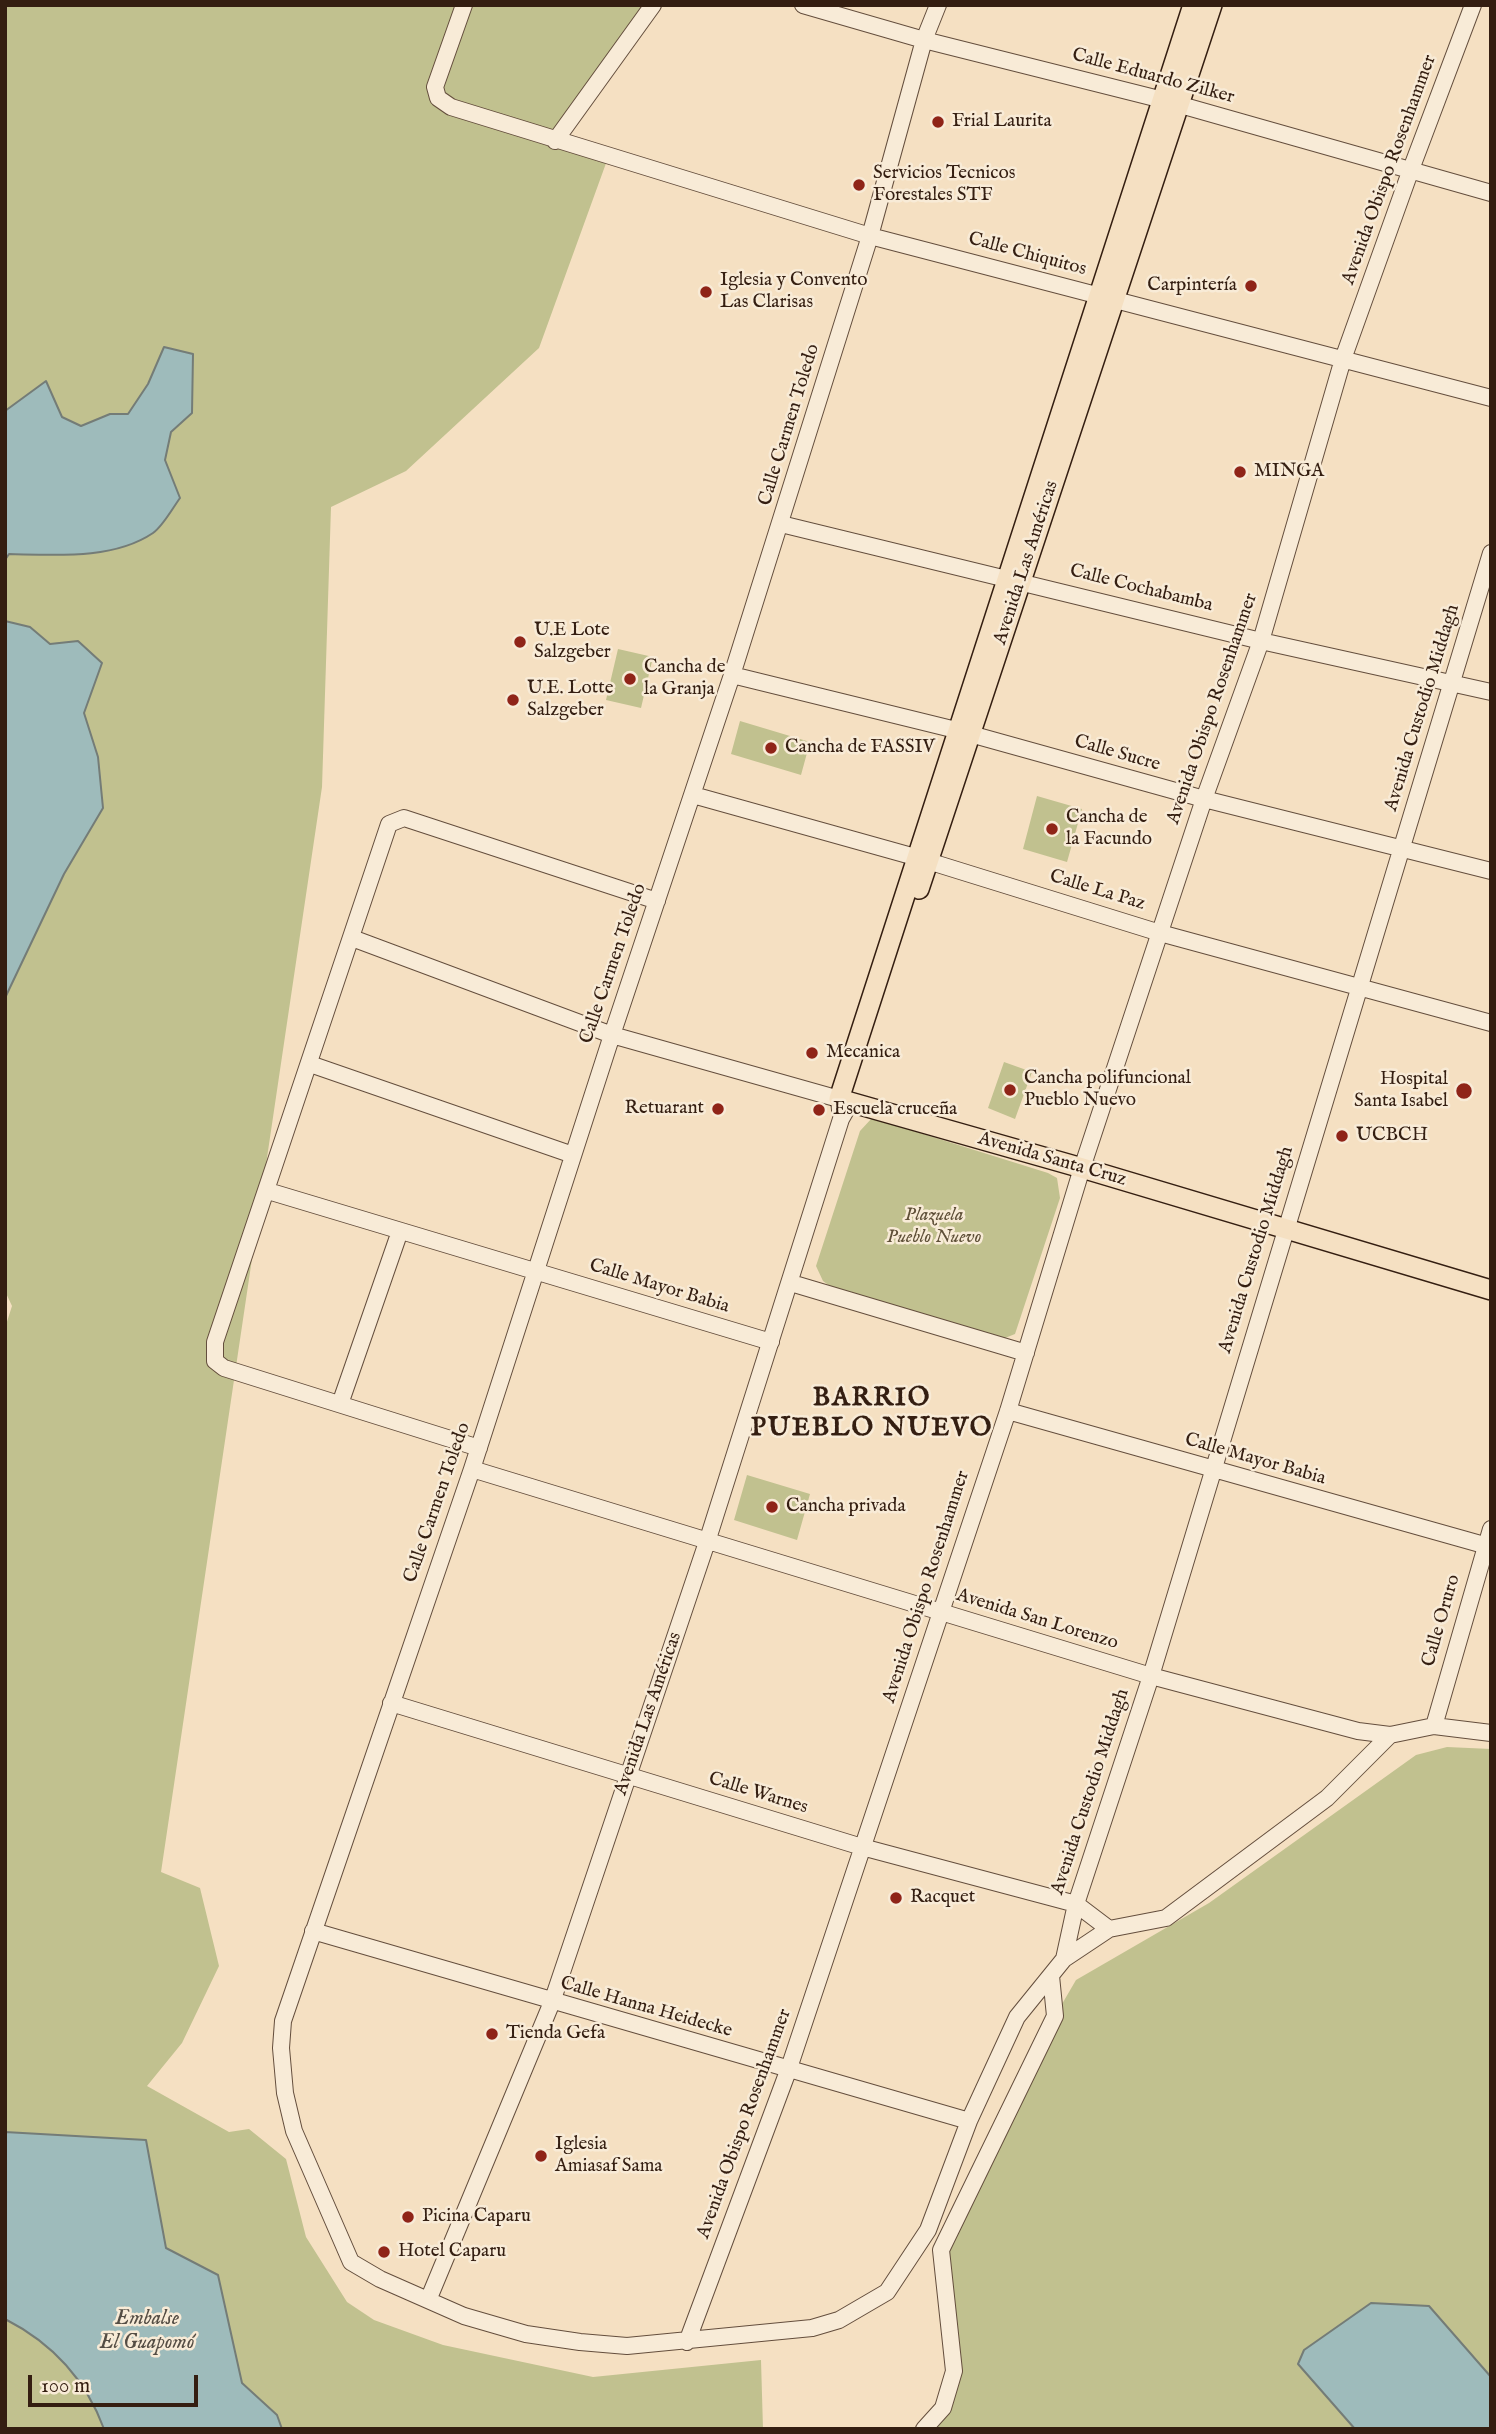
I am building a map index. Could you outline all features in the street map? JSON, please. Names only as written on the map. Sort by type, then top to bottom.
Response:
[{"type":"main road","name":"Avenida Las Américas","points":[[1170,102],[1193,5]]},
{"type":"main road","name":"Avenida Las Américas","points":[[843,1107],[1170,102],[1212,5]]},
{"type":"main road","name":"Avenida Santa Cruz","points":[[843,1107],[1082,1168],[1491,1290]]},
{"type":"street","name":"Calle Chiquitos","points":[[464,5],[435,87],[438,98],[451,107],[870,236],[1491,398]]},
{"type":"street","points":[[555,141],[653,5]]},
{"type":"street","name":"Calle Eduardo Zilker","points":[[803,5],[924,40],[1170,102],[1409,172],[1491,193]]},
{"type":"street","name":"Calle Carmen Toledo","points":[[938,5],[924,40],[870,236],[732,675],[472,1469],[283,2021],[281,2048],[285,2093],[295,2131],[351,2262],[380,2279],[429,2298],[464,2316],[526,2334],[627,2346],[812,2328],[839,2320],[887,2292],[928,2230],[969,2121],[1017,2017],[1064,1959]]},
{"type":"street","name":"Avenida Obispo Rosenhammer","points":[[687,2342],[788,2071],[1008,1411],[1082,1168],[1204,799],[1261,641],[1343,359],[1409,172],[1474,5]]},
{"type":"street","name":"Calle Cochabamba","points":[[781,524],[1261,641],[1491,692]]},
{"type":"street","name":"Avenida Custodio Middagh","points":[[1064,1959],[1076,1903],[1151,1676],[1211,1470],[1287,1227],[1358,986],[1403,848],[1491,552]]},
{"type":"street","name":"Calle Sucre","points":[[732,675],[963,732],[1204,799],[1491,871]]},
{"type":"street","name":"Calle La Paz","points":[[693,795],[922,859],[1160,933],[1491,1023]]},
{"type":"street","points":[[479,1448],[224,1368],[215,1361],[215,1342],[268,1191],[389,824],[404,818],[657,901]]},
{"type":"street","name":"Avenida Santa Cruz","points":[[352,938],[612,1035],[843,1107]]},
{"type":"street","points":[[310,1064],[573,1155]]},
{"type":"street","name":"Avenida Las Américas","points":[[429,2298],[552,2002],[707,1542],[791,1283],[843,1107]]},
{"type":"street","name":"Calle Mayor Babia","points":[[268,1191],[771,1342]]},
{"type":"street","points":[[340,1404],[401,1231]]},
{"type":"street","points":[[791,1283],[1026,1353]]},
{"type":"street","name":"Calle Mayor Babia","points":[[1008,1411],[1488,1546]]},
{"type":"street","name":"Avenida San Lorenzo","points":[[472,1469],[1151,1676],[1358,1731],[1390,1735],[1434,1726],[1491,1733]]},
{"type":"street","name":"Calle Oruro","points":[[1434,1726],[1491,1529]]},
{"type":"street","name":"Calle Warnes","points":[[391,1703],[862,1847],[1076,1903],[1109,1929]]},
{"type":"street","points":[[1064,1959],[1109,1929],[1166,1918],[1327,1798],[1390,1735]]},
{"type":"street","name":"Calle Hanna Heidecke","points":[[313,1931],[788,2071],[969,2121]]},
{"type":"street","points":[[923,2429],[943,2408],[954,2371],[941,2249],[1055,2016],[1051,1976]]},
{"type":"green space","points":[[5,5],[653,5],[555,140],[609,155],[539,348],[406,471],[331,507],[322,787],[161,1872],[200,1888],[219,1966],[182,2043],[147,2086],[229,2132],[249,2129],[286,2159],[306,2237],[347,2302],[374,2320],[443,2345],[593,2377],[761,2360],[763,2429],[282,2429],[277,2415],[242,2383],[218,2275],[166,2248],[146,2140],[5,2132],[5,1328],[12,1306],[5,1291],[5,998],[64,874],[103,808],[98,757],[84,713],[102,663],[78,641],[50,644],[30,627],[5,621],[5,560],[9,554],[64,555],[180,498],[165,460],[170,432],[192,413],[193,354],[164,347],[148,384],[128,414],[110,414],[81,426],[62,417],[46,381],[5,411]]},
{"type":"green space","name":"Cancha de la Granja","points":[[618,649],[653,657],[641,708],[606,700]]},
{"type":"green space","name":"Cancha de FASSIV","points":[[740,721],[810,742],[801,775],[731,754]]},
{"type":"green space","name":"Cancha de la Facundo","points":[[1037,796],[1082,809],[1067,862],[1023,849]]},
{"type":"green space","name":"Cancha polifuncional Pueblo Nuevo","points":[[1004,1062],[1032,1072],[1015,1119],[988,1108]]},
{"type":"green space","name":"Plazuela Pueblo Nuevo","points":[[872,1118],[1057,1178],[1060,1198],[1015,1334],[1005,1338],[831,1287],[823,1281],[816,1266],[860,1131]]},
{"type":"green space","name":"Cancha privada","points":[[747,1475],[810,1494],[797,1540],[734,1520]]},
{"type":"green space","points":[[1447,1747],[1491,1749],[1491,2377],[1371,2303],[1305,2350],[1298,2364],[1355,2429],[924,2429],[954,2371],[941,2250],[1037,2047],[1076,1980],[1209,1903],[1416,1755]]},
{"type":"green space","points":[[5,2319],[38,2339],[65,2365],[88,2395],[104,2429],[5,2429]]},
{"type":"water","points":[[164,347],[193,354],[192,413],[171,432],[165,460],[180,498],[164,522],[153,533],[120,548],[83,554],[9,554],[5,560],[5,411],[46,381],[62,417],[81,426],[110,414],[128,414],[148,384]]},
{"type":"water","points":[[5,621],[30,627],[50,644],[78,641],[102,663],[84,713],[98,757],[103,808],[64,874],[5,998]]},
{"type":"water","name":"Embalse El Guapomó","points":[[5,2132],[146,2140],[166,2248],[218,2275],[242,2383],[277,2415],[282,2429],[104,2429],[88,2395],[65,2365],[38,2339],[5,2319]]},
{"type":"water","points":[[1371,2303],[1429,2306],[1491,2377],[1491,2429],[1355,2429],[1298,2364],[1304,2350]]},
{"type":"place","name":"Frial Laurita","points":[[938,122]]},
{"type":"place","name":"Servicios Tecnicos Forestales STF","points":[[859,185]]},
{"type":"place","name":"Carpintería","points":[[1251,286]]},
{"type":"place","name":"Iglesia y Convento Las Clarisas","points":[[706,292]]},
{"type":"place","name":"MINGA","points":[[1240,472]]},
{"type":"place","name":"U.E Lote Salzgeber","points":[[520,642]]},
{"type":"place","name":"Cancha de la Granja","points":[[630,679]]},
{"type":"place","name":"U.E. Lotte Salzgeber","points":[[513,700]]},
{"type":"place","name":"Cancha de FASSIV","points":[[771,748]]},
{"type":"place","name":"Cancha de la Facundo","points":[[1052,829]]},
{"type":"place","name":"Mecanica","points":[[812,1053]]},
{"type":"place","name":"Cancha polifuncional Pueblo Nuevo","points":[[1010,1090]]},
{"type":"place","name":"Hospital Santa Isabel","points":[[1464,1091]]},
{"type":"place","name":"Retuarant","points":[[718,1109]]},
{"type":"place","name":"Escuela cruceña","points":[[819,1110]]},
{"type":"place","name":"UCBCH","points":[[1342,1136]]},
{"type":"place","name":"Cancha privada","points":[[772,1507]]},
{"type":"place","name":"Racquet","points":[[896,1898]]},
{"type":"place","name":"Tienda Gefa","points":[[492,2034]]},
{"type":"place","name":"Iglesia Amiasaf Sama","points":[[541,2156]]},
{"type":"place","name":"Picina Caparu","points":[[408,2217]]},
{"type":"place","name":"Hotel Caparu","points":[[384,2252]]},
{"type":"district","name":"BARRIO PUEBLO NUEVO","points":[[872,1415]]}]
